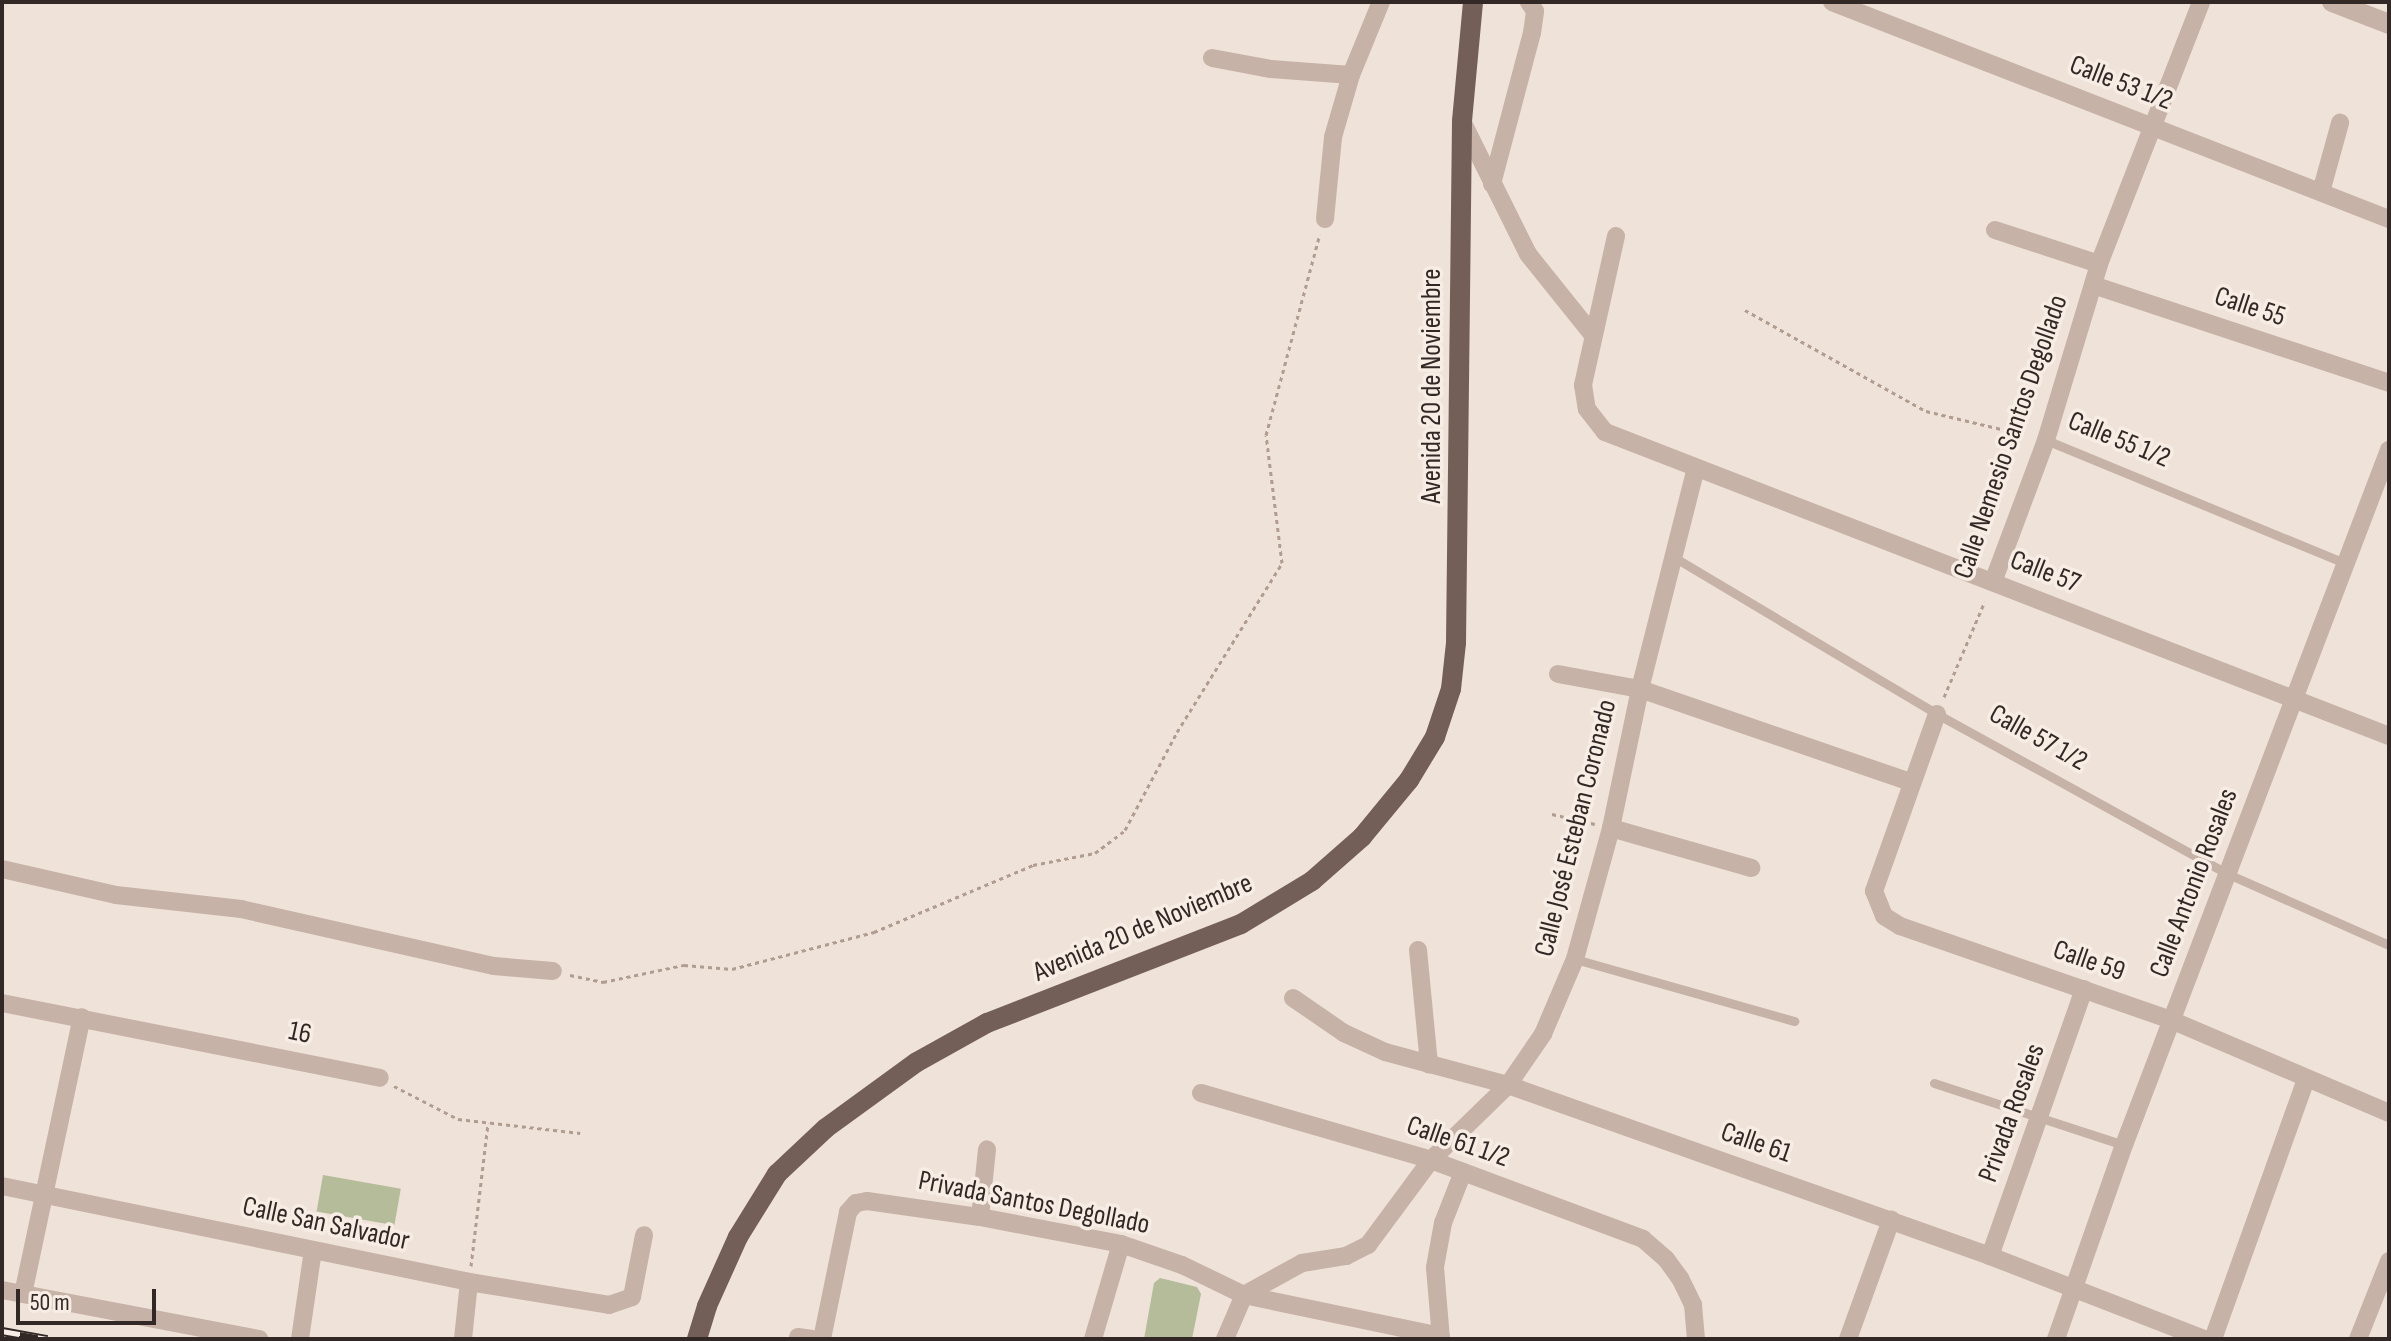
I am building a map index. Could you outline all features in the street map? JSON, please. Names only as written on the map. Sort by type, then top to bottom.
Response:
[{"type":"main road","name":"Avenida 20 de Noviembre","points":[[697,1339],[707,1306],[738,1237],[777,1174],[826,1128],[917,1062],[987,1023],[1253,917],[1312,881],[1362,837],[1409,780],[1435,737],[1451,689],[1456,643],[1462,121],[1473,2]]},
{"type":"street","points":[[1325,219],[1333,137],[1351,75],[1381,2]]},
{"type":"street","points":[[1492,184],[1532,33],[1535,11],[1529,2]]},
{"type":"street","name":"Calle Nemesio Santos Degollado","points":[[1993,582],[2046,440],[2099,264],[2201,2]]},
{"type":"street","points":[[2332,2],[2389,24]]},
{"type":"street","name":"Calle 53 1/2","points":[[1837,3],[2389,219]]},
{"type":"street","points":[[1212,58],[1271,69],[1351,75]]},
{"type":"street","points":[[1462,121],[1528,254],[1592,334]]},
{"type":"street","points":[[2321,192],[2340,123]]},
{"type":"street","points":[[1995,230],[2099,264]]},
{"type":"street","points":[[1592,334],[1616,236]]},
{"type":"street","name":"Calle 55","points":[[2093,285],[2389,383]]},
{"type":"street","name":"Calle 57","points":[[1592,334],[1583,400],[1594,421],[1614,437],[2389,736]]},
{"type":"street","name":"Calle Antonio Rosales","points":[[2056,1339],[2124,1145],[2389,450]]},
{"type":"street","name":"Calle José Esteban Coronado","points":[[1244,1295],[1302,1263],[1346,1256],[1368,1245],[1431,1160],[1508,1085],[1543,1034],[1575,959],[1611,828],[1640,689],[1696,468]]},
{"type":"street","points":[[1558,674],[1640,689],[1910,782],[1937,714]]},
{"type":"street","name":"Calle 59","points":[[1910,782],[1874,891],[1884,916],[1900,926],[2171,1020],[2389,1113]]},
{"type":"street","points":[[1611,828],[1751,868]]},
{"type":"street","points":[[2,869],[116,895],[241,909],[494,966],[553,971]]},
{"type":"street","points":[[1418,950],[1429,1064]]},
{"type":"street","name":"Privada Rosales","points":[[1990,1256],[2084,989]]},
{"type":"street","name":"Calle 61","points":[[1293,998],[1365,1043],[1508,1085],[1891,1220],[2204,1339]]},
{"type":"street","name":"16","points":[[2,1003],[380,1078]]},
{"type":"street","points":[[23,1294],[82,1017]]},
{"type":"street","points":[[2213,1339],[2306,1079]]},
{"type":"street","name":"Calle 61 1/2","points":[[1201,1093],[1431,1160],[1643,1239],[1666,1259],[1680,1278],[1693,1305],[1696,1339]]},
{"type":"street","points":[[980,1217],[987,1149]]},
{"type":"street","points":[[1441,1338],[1435,1267],[1443,1223],[1463,1172]]},
{"type":"street","name":"Calle San Salvador","points":[[2,1186],[469,1282],[609,1305],[629,1300],[635,1291],[644,1235]]},
{"type":"street","name":"Privada Santos Degollado","points":[[822,1339],[848,1212],[856,1203],[867,1201],[980,1217],[1121,1244],[1195,1271],[1244,1295],[1441,1338]]},
{"type":"street","points":[[1848,1339],[1891,1220]]},
{"type":"street","points":[[1093,1339],[1121,1244]]},
{"type":"street","points":[[300,1339],[313,1250]]},
{"type":"street","points":[[2358,1339],[2389,1261]]},
{"type":"street","points":[[463,1339],[469,1282]]},
{"type":"street","points":[[2,1290],[259,1339]]},
{"type":"street","points":[[1225,1339],[1244,1295]]},
{"type":"lane","name":"Calle 55 1/2","points":[[2046,440],[2344,563]]},
{"type":"lane","name":"Calle 57 1/2","points":[[1672,556],[1937,714],[2228,874],[2389,945]]},
{"type":"lane","points":[[1575,959],[1794,1021]]},
{"type":"lane","points":[[1934,1083],[2124,1145]]},
{"type":"path","points":[[553,971],[603,982],[684,965],[732,969],[874,932],[1033,865],[1095,853],[1125,830],[1177,732],[1282,563],[1266,435],[1325,219]]},
{"type":"path","name":"Calle 55 1/2","points":[[1745,310],[1926,411],[2046,440]]},
{"type":"path","name":"Calle Nemesio Santos Degollado","points":[[1937,714],[1993,582]]},
{"type":"path","points":[[1552,814],[1611,828]]},
{"type":"path","points":[[380,1078],[458,1119],[580,1133]]},
{"type":"path","points":[[469,1282],[488,1123]]},
{"type":"green space","points":[[323,1175],[401,1189],[394,1225],[317,1211]]},
{"type":"green space","points":[[1160,1278],[1197,1287],[1201,1294],[1192,1339],[1144,1339],[1154,1283]]},
{"type":"railway","points":[[2,1331],[47,1339]]}]
